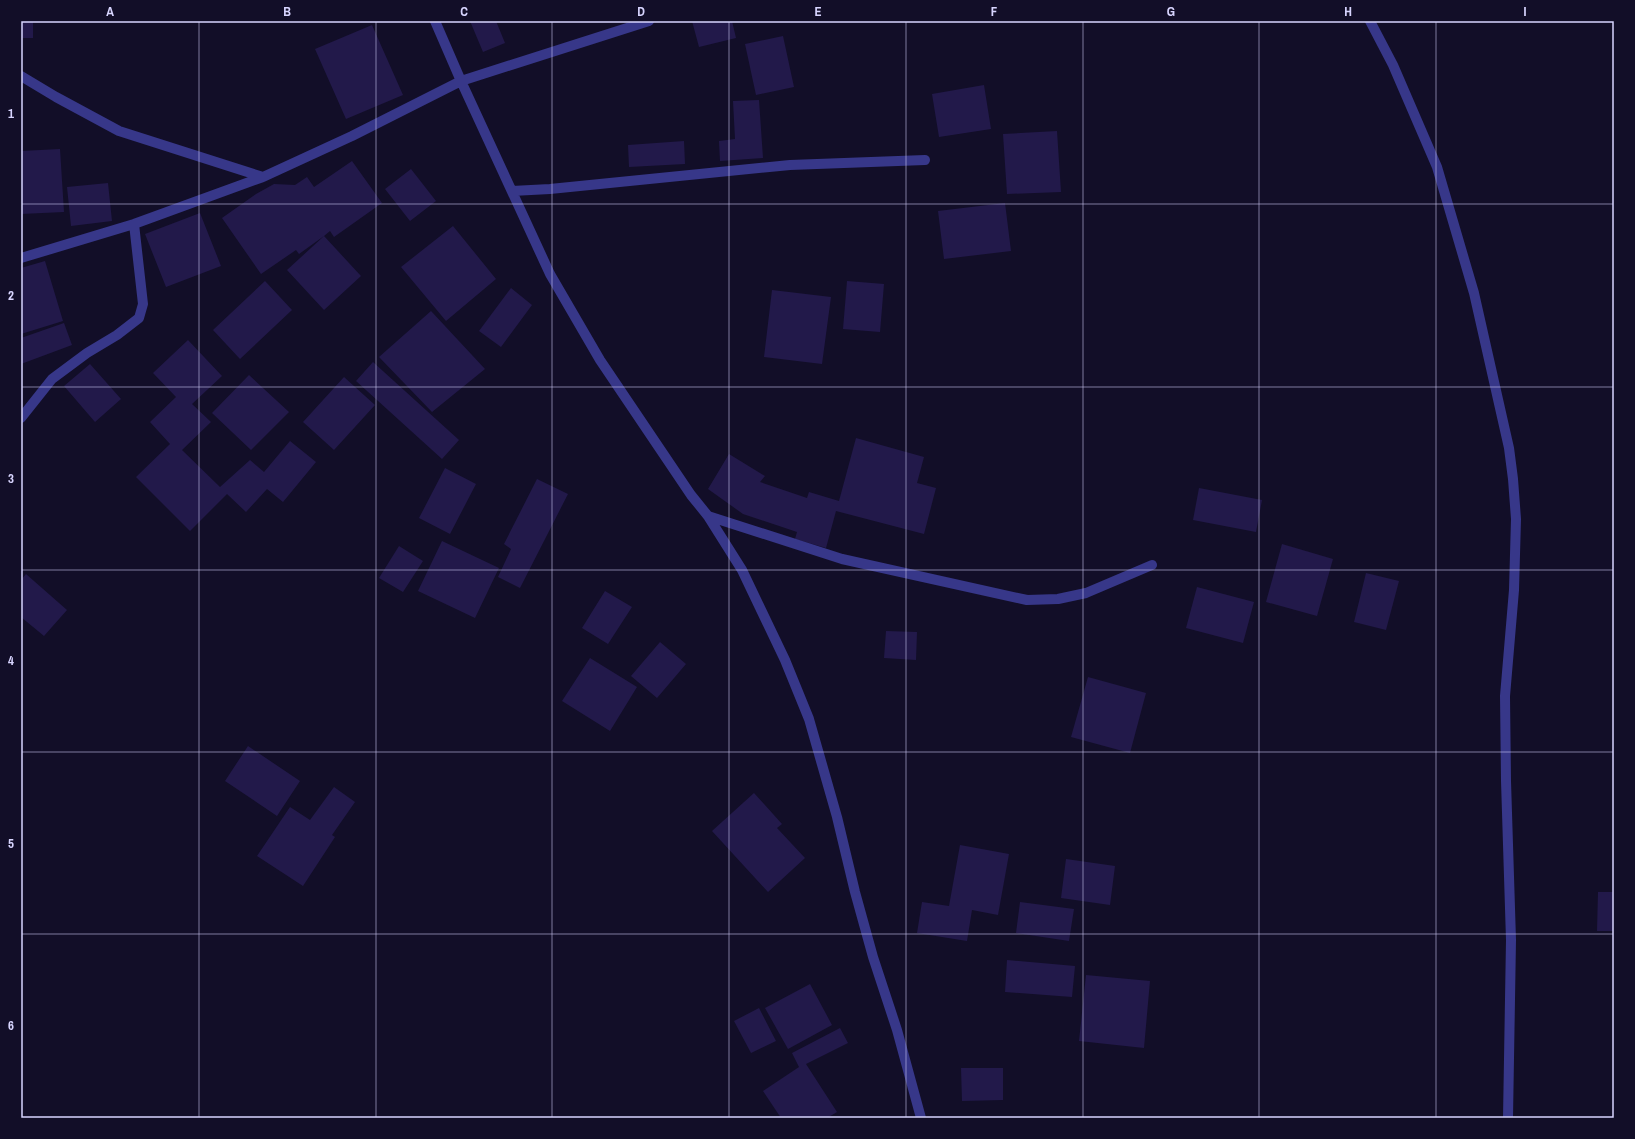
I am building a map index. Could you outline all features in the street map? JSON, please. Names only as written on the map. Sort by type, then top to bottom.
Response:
[{"type":"street","points":[[435,21],[550,274],[600,360],[691,495],[708,516],[742,570],[785,660],[809,719],[837,817],[855,892],[873,957],[897,1030],[921,1118]]},
{"type":"street","points":[[21,258],[134,224],[263,177],[352,136],[461,81],[649,21]]},
{"type":"street","points":[[1370,21],[1393,65],[1437,167],[1474,292],[1509,448],[1514,479],[1516,519],[1514,590],[1505,696],[1511,940],[1508,1118]]},
{"type":"street","points":[[21,76],[119,131],[263,177]]},
{"type":"street","points":[[512,191],[550,189],[790,165],[925,160]]},
{"type":"street","points":[[21,418],[52,379],[87,353],[118,335],[139,318],[143,304],[134,224]]},
{"type":"street","points":[[708,516],[842,559],[1027,600],[1058,599],[1086,593],[1152,565]]},
{"type":"building","points":[[21,21],[33,21],[33,38],[21,38]]},
{"type":"building","points":[[470,21],[496,21],[505,43],[483,52]]},
{"type":"building","points":[[692,21],[732,21],[736,38],[699,47]]},
{"type":"building","points":[[372,25],[403,95],[346,119],[315,49]]},
{"type":"building","points":[[783,36],[794,87],[756,95],[745,44]]},
{"type":"building","points":[[984,85],[991,129],[939,137],[932,94]]},
{"type":"building","points":[[759,100],[763,158],[720,161],[719,141],[735,139],[733,101]]},
{"type":"building","points":[[1057,131],[1061,192],[1007,194],[1003,134]]},
{"type":"building","points":[[684,141],[685,164],[629,167],[628,145]]},
{"type":"building","points":[[60,149],[64,212],[21,214],[21,151]]},
{"type":"building","points":[[352,161],[382,203],[334,237],[330,231],[299,254],[296,250],[261,274],[222,218],[256,194],[274,184],[295,185],[307,177],[314,187]]},
{"type":"building","points":[[411,169],[436,201],[410,221],[385,189]]},
{"type":"building","points":[[108,183],[112,221],[71,226],[67,187]]},
{"type":"building","points":[[1005,203],[1011,251],[944,259],[938,211]]},
{"type":"building","points":[[200,213],[221,266],[166,287],[145,234]]},
{"type":"building","points":[[453,226],[496,279],[446,321],[401,267]]},
{"type":"building","points":[[324,236],[361,276],[324,310],[287,270]]},
{"type":"building","points":[[45,261],[63,321],[21,334],[21,268]]},
{"type":"building","points":[[265,281],[292,310],[240,359],[213,330]]},
{"type":"building","points":[[847,281],[884,284],[880,332],[843,329]]},
{"type":"building","points":[[511,288],[532,305],[501,347],[479,331]]},
{"type":"building","points":[[772,290],[831,297],[822,364],[764,357]]},
{"type":"building","points":[[431,311],[485,369],[432,412],[379,357]]},
{"type":"building","points":[[64,323],[72,345],[21,364],[21,338]]},
{"type":"building","points":[[188,340],[222,376],[192,404],[211,422],[182,450],[220,487],[250,460],[264,472],[290,441],[316,462],[283,502],[267,489],[246,512],[227,494],[190,531],[136,477],[170,444],[150,422],[176,397],[153,373]]},
{"type":"building","points":[[373,362],[459,440],[442,459],[356,381]]},
{"type":"building","points":[[90,364],[121,399],[95,422],[64,386]]},
{"type":"building","points":[[249,375],[289,412],[251,450],[212,413]]},
{"type":"building","points":[[344,377],[375,405],[334,450],[303,422]]},
{"type":"building","points":[[856,438],[924,457],[917,483],[936,488],[924,534],[836,511],[826,548],[795,539],[797,532],[743,514],[708,489],[729,454],[765,476],[760,482],[807,498],[809,492],[839,501]]},
{"type":"building","points":[[445,468],[476,484],[450,534],[419,518]]},
{"type":"building","points":[[537,479],[568,494],[520,588],[498,577],[511,549],[504,544]]},
{"type":"building","points":[[1199,488],[1262,500],[1256,532],[1193,520]]},
{"type":"building","points":[[442,541],[499,568],[475,618],[418,591]]},
{"type":"building","points":[[1282,544],[1333,559],[1317,616],[1266,602]]},
{"type":"building","points":[[399,546],[423,561],[403,592],[379,578]]},
{"type":"building","points":[[1366,573],[1399,581],[1386,630],[1354,622]]},
{"type":"building","points":[[26,574],[67,610],[44,636],[21,617],[21,580]]},
{"type":"building","points":[[1197,587],[1254,602],[1243,643],[1186,628]]},
{"type":"building","points":[[605,591],[632,607],[608,644],[582,628]]},
{"type":"building","points":[[886,631],[917,632],[916,660],[884,658]]},
{"type":"building","points":[[660,642],[686,664],[657,698],[631,676]]},
{"type":"building","points":[[590,658],[637,687],[610,731],[562,701]]},
{"type":"building","points":[[1088,677],[1146,693],[1130,753],[1071,737]]},
{"type":"building","points":[[248,746],[300,781],[277,816],[225,781]]},
{"type":"building","points":[[334,787],[355,802],[332,835],[335,837],[303,886],[257,856],[290,807],[310,820]]},
{"type":"building","points":[[754,793],[782,824],[777,828],[805,858],[768,892],[712,831]]},
{"type":"building","points":[[960,845],[1009,854],[998,915],[972,910],[967,941],[917,933],[922,902],[949,906]]},
{"type":"building","points":[[1066,859],[1115,866],[1110,905],[1061,898]]},
{"type":"building","points":[[1598,892],[1614,892],[1614,931],[1597,931]]},
{"type":"building","points":[[1020,902],[1074,909],[1069,941],[1016,933]]},
{"type":"building","points":[[1007,960],[1075,966],[1072,997],[1005,992]]},
{"type":"building","points":[[1086,975],[1150,981],[1144,1048],[1079,1041]]},
{"type":"building","points":[[810,984],[832,1025],[788,1049],[765,1008]]},
{"type":"building","points":[[759,1008],[776,1041],[751,1053],[734,1021]]},
{"type":"building","points":[[840,1028],[848,1043],[806,1064],[837,1112],[827,1118],[781,1118],[763,1091],[799,1067],[792,1053]]},
{"type":"building","points":[[961,1068],[1003,1068],[1003,1100],[962,1101]]}]
